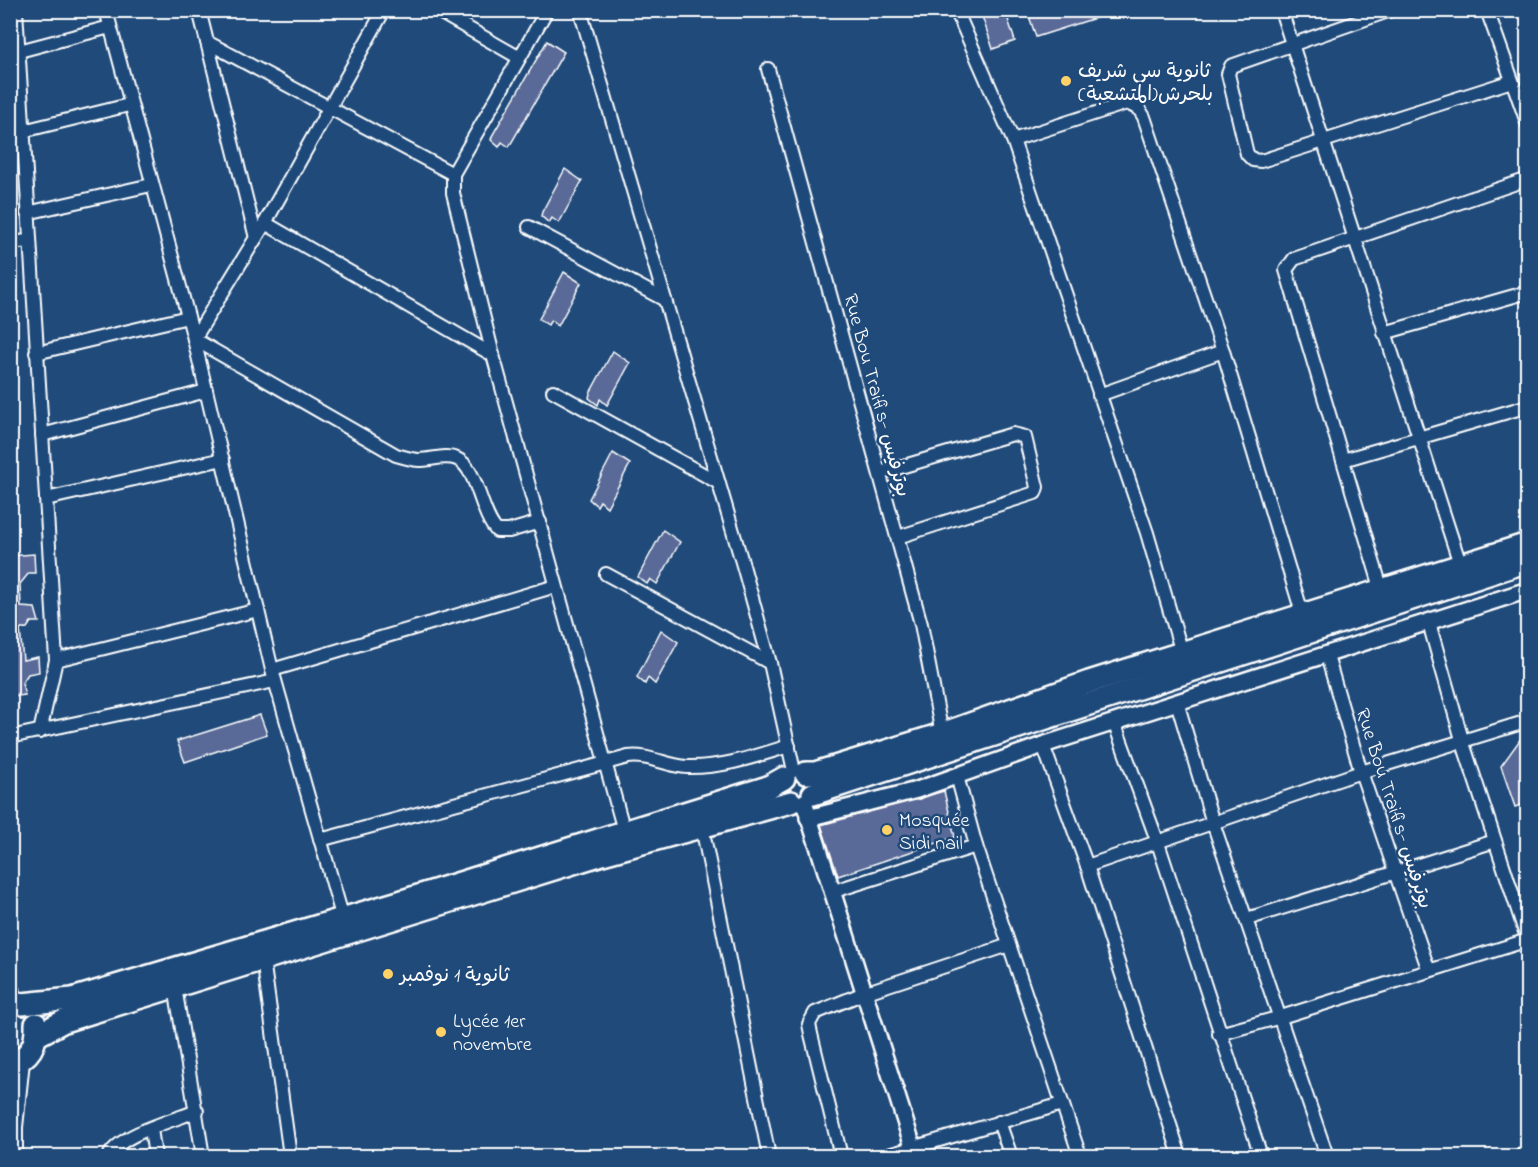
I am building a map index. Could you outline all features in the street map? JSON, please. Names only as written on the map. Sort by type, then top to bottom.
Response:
[{"type":"highway","points":[[14,998],[72,999],[343,919],[768,787],[795,774],[815,773],[942,734],[1182,653],[1461,567],[1527,544]]},
{"type":"highway","points":[[36,1036],[64,1021],[599,855],[772,805],[804,804],[1527,561]]},
{"type":"highway","points":[[795,774],[783,794],[804,804]]},
{"type":"highway","points":[[795,774],[813,782],[804,804]]},
{"type":"highway","points":[[14,998],[31,1012],[36,1023],[36,1036],[31,1050],[16,1063]]},
{"type":"main road","points":[[13,1156],[16,1063]]},
{"type":"street","points":[[16,10],[28,241],[56,660],[40,732]]},
{"type":"street","points":[[106,10],[129,105],[194,339],[274,676],[343,919]]},
{"type":"street","points":[[199,10],[256,238]]},
{"type":"street","points":[[194,339],[265,223],[384,10]]},
{"type":"street","points":[[436,10],[518,57]]},
{"type":"street","points":[[547,10],[453,174],[453,193],[494,355],[624,831]]},
{"type":"street","points":[[580,10],[770,663],[795,774]]},
{"type":"street","points":[[956,10],[1013,140],[1147,533],[1182,653]]},
{"type":"street","points":[[1281,10],[1461,567]]},
{"type":"street","points":[[1391,10],[1231,66],[1228,70],[1247,154],[1253,160],[1262,161],[1324,143],[1512,81]]},
{"type":"street","points":[[1487,10],[1527,124]]},
{"type":"street","points":[[19,51],[110,27]]},
{"type":"street","points":[[207,42],[453,174]]},
{"type":"street","name":"Rue Bou Traifis- بوترفيس","points":[[768,69],[921,624],[942,734]]},
{"type":"street","points":[[1013,140],[1127,103],[1139,109],[1144,117],[1223,351],[1303,616]]},
{"type":"street","points":[[23,131],[129,105]]},
{"type":"street","points":[[1382,591],[1287,270],[1294,259],[1527,179]]},
{"type":"street","points":[[27,213],[151,185]]},
{"type":"street","points":[[265,223],[494,355]]},
{"type":"street","points":[[530,227],[665,300]]},
{"type":"street","points":[[10,243],[28,241]]},
{"type":"street","points":[[1384,333],[1527,292]]},
{"type":"street","points":[[36,353],[188,317]]},
{"type":"street","points":[[194,339],[396,455],[418,460],[448,457],[458,459],[468,468],[489,523],[497,531],[509,531],[540,522]]},
{"type":"street","points":[[1099,396],[1223,351]]},
{"type":"street","points":[[42,435],[206,391]]},
{"type":"street","points":[[553,391],[719,483]]},
{"type":"street","points":[[1343,460],[1527,406]]},
{"type":"street","points":[[880,473],[1013,434],[1025,437],[1037,487],[1035,493],[898,537]]},
{"type":"street","points":[[46,500],[222,459]]},
{"type":"street","points":[[606,574],[770,663]]},
{"type":"street","points":[[10,737],[40,732],[274,676],[556,586]]},
{"type":"street","points":[[915,1152],[804,804],[917,790],[1043,745],[1327,656],[1527,590]]},
{"type":"street","points":[[56,660],[258,610]]},
{"type":"street","points":[[1219,1034],[1281,1017],[1527,940],[1463,743],[1429,623]]},
{"type":"street","name":"Rue Bou Traifis- بوترفيس","points":[[1327,656],[1361,772],[1429,971]]},
{"type":"street","points":[[1177,702],[1213,823],[1328,1156]]},
{"type":"street","points":[[1087,867],[1361,772],[1463,743],[1527,721]]},
{"type":"street","points":[[1114,722],[1158,843],[1261,1156]]},
{"type":"street","points":[[1043,745],[1087,867],[1180,1156]]},
{"type":"street","points":[[320,840],[606,762],[643,756],[685,767],[712,766],[789,746]]},
{"type":"street","points":[[957,776],[976,846],[1080,1156]]},
{"type":"street","points":[[702,827],[769,1156]]},
{"type":"street","points":[[1246,919],[1495,841]]},
{"type":"street","points":[[831,892],[976,846]]},
{"type":"street","points":[[841,1156],[810,1024],[815,1013],[864,993],[1010,945]]},
{"type":"street","points":[[263,959],[290,1156]]},
{"type":"street","points":[[176,987],[203,1156]]},
{"type":"street","points":[[885,1156],[915,1152],[999,1122],[1062,1104]]},
{"type":"street","points":[[109,1156],[120,1143],[197,1111]]},
{"type":"street","points":[[999,1122],[1011,1156]]},
{"type":"street","points":[[151,1129],[155,1156]]},
{"type":"building","points":[[980,10],[1005,10],[1015,41],[993,49]]},
{"type":"building","points":[[1027,10],[1110,10],[1111,13],[1036,37]]},
{"type":"building","points":[[547,41],[564,52],[509,147],[502,142],[499,147],[491,140],[492,136]]},
{"type":"building","points":[[565,169],[582,181],[559,223],[552,218],[549,223],[541,216],[542,212]]},
{"type":"building","points":[[564,272],[581,283],[558,326],[551,320],[548,325],[539,319]]},
{"type":"building","points":[[613,351],[630,363],[607,405],[600,399],[598,405],[589,398],[590,393]]},
{"type":"building","points":[[613,453],[630,464],[607,507],[600,501],[597,506],[589,499]]},
{"type":"building","points":[[663,530],[680,542],[657,584],[650,579],[647,584],[638,577]]},
{"type":"building","points":[[34,554],[35,573],[29,573],[20,584],[21,607],[35,608],[39,622],[31,622],[27,628],[20,629],[23,660],[38,657],[39,672],[28,674],[22,683],[25,695],[10,697],[10,556]]},
{"type":"building","points":[[661,630],[678,642],[655,684],[648,678],[645,684],[637,677]]},
{"type":"building","points":[[260,715],[267,734],[185,762],[177,741]]},
{"type":"building","points":[[1527,730],[1527,803],[1515,807],[1501,766]]},
{"type":"building","name":"Mosquée Sidi nail","points":[[944,791],[955,837],[838,876],[821,825]]},
{"type":"place","name":"ثانوية سي شريف بلحرش(المتشعبة)","points":[[1066,81]]},
{"type":"place","name":"Mosquée Sidi nail","points":[[887,830]]},
{"type":"place","name":"ثانوية 1 نوفمبر","points":[[388,974]]},
{"type":"place","name":"Lycée 1er novembre","points":[[441,1032]]}]
